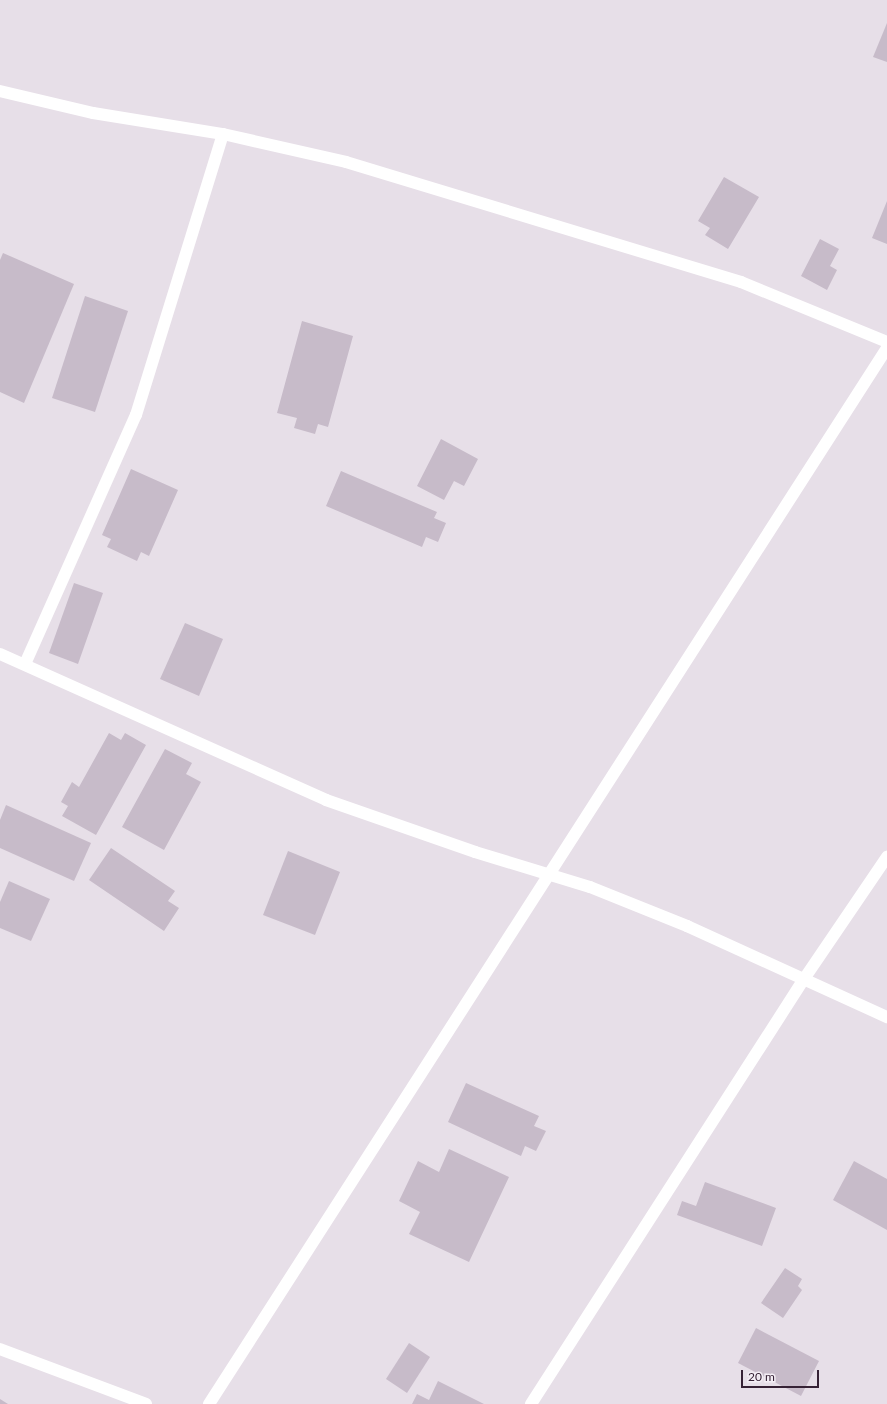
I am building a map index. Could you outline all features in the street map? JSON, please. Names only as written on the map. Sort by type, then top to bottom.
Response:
[{"type":"street","points":[[0,91],[93,113],[223,134],[346,162],[741,282],[887,342]]},
{"type":"street","points":[[25,664],[136,415],[223,134]]},
{"type":"street","points":[[209,1404],[887,348]]},
{"type":"street","points":[[0,654],[326,800],[475,852],[590,887],[687,926],[887,1017]]},
{"type":"street","points":[[531,1404],[804,980],[887,857]]},
{"type":"street","points":[[0,1348],[146,1404]]},
{"type":"building","points":[[887,23],[887,62],[873,57]]},
{"type":"building","points":[[724,177],[759,197],[728,249],[705,235],[710,228],[698,221]]},
{"type":"building","points":[[887,201],[887,244],[872,238]]},
{"type":"building","points":[[820,239],[839,249],[830,266],[837,270],[827,290],[801,276]]},
{"type":"building","points":[[3,253],[74,284],[24,403],[0,392],[0,260]]},
{"type":"building","points":[[85,296],[128,311],[95,412],[52,398]]},
{"type":"building","points":[[302,321],[353,336],[328,427],[318,424],[315,434],[294,428],[297,418],[277,413]]},
{"type":"building","points":[[441,439],[478,459],[464,486],[454,481],[444,500],[417,486]]},
{"type":"building","points":[[131,469],[178,490],[149,556],[141,552],[137,561],[107,547],[111,539],[102,535]]},
{"type":"building","points":[[341,471],[437,512],[434,518],[446,523],[438,542],[426,537],[422,547],[326,506]]},
{"type":"building","points":[[74,583],[103,593],[78,664],[49,653]]},
{"type":"building","points":[[185,623],[223,639],[199,696],[160,679]]},
{"type":"building","points":[[109,733],[121,740],[125,733],[146,745],[96,835],[62,816],[68,806],[61,802],[72,782],[79,787]]},
{"type":"building","points":[[165,749],[192,763],[186,774],[201,782],[164,850],[122,827]]},
{"type":"building","points":[[6,805],[91,843],[74,881],[0,848],[0,820]]},
{"type":"building","points":[[111,848],[175,891],[168,901],[179,908],[164,931],[89,880]]},
{"type":"building","points":[[288,851],[340,872],[315,935],[263,915]]},
{"type":"building","points":[[9,881],[50,899],[31,941],[0,928],[0,902]]},
{"type":"building","points":[[466,1083],[539,1116],[534,1126],[546,1131],[536,1151],[525,1146],[521,1156],[448,1122]]},
{"type":"building","points":[[449,1149],[509,1177],[469,1262],[409,1234],[420,1212],[399,1201],[418,1161],[439,1172]]},
{"type":"building","points":[[854,1161],[887,1179],[887,1230],[833,1200]]},
{"type":"building","points":[[705,1182],[776,1208],[762,1246],[677,1215],[682,1201],[696,1206]]},
{"type":"building","points":[[785,1268],[802,1279],[798,1286],[802,1290],[783,1318],[761,1303]]},
{"type":"building","points":[[756,1328],[819,1361],[801,1396],[738,1363]]},
{"type":"building","points":[[409,1343],[430,1357],[407,1393],[386,1379]]},
{"type":"building","points":[[438,1381],[484,1404],[412,1404],[417,1394],[429,1400]]},
{"type":"building","points":[[0,1399],[8,1404],[0,1404]]}]
